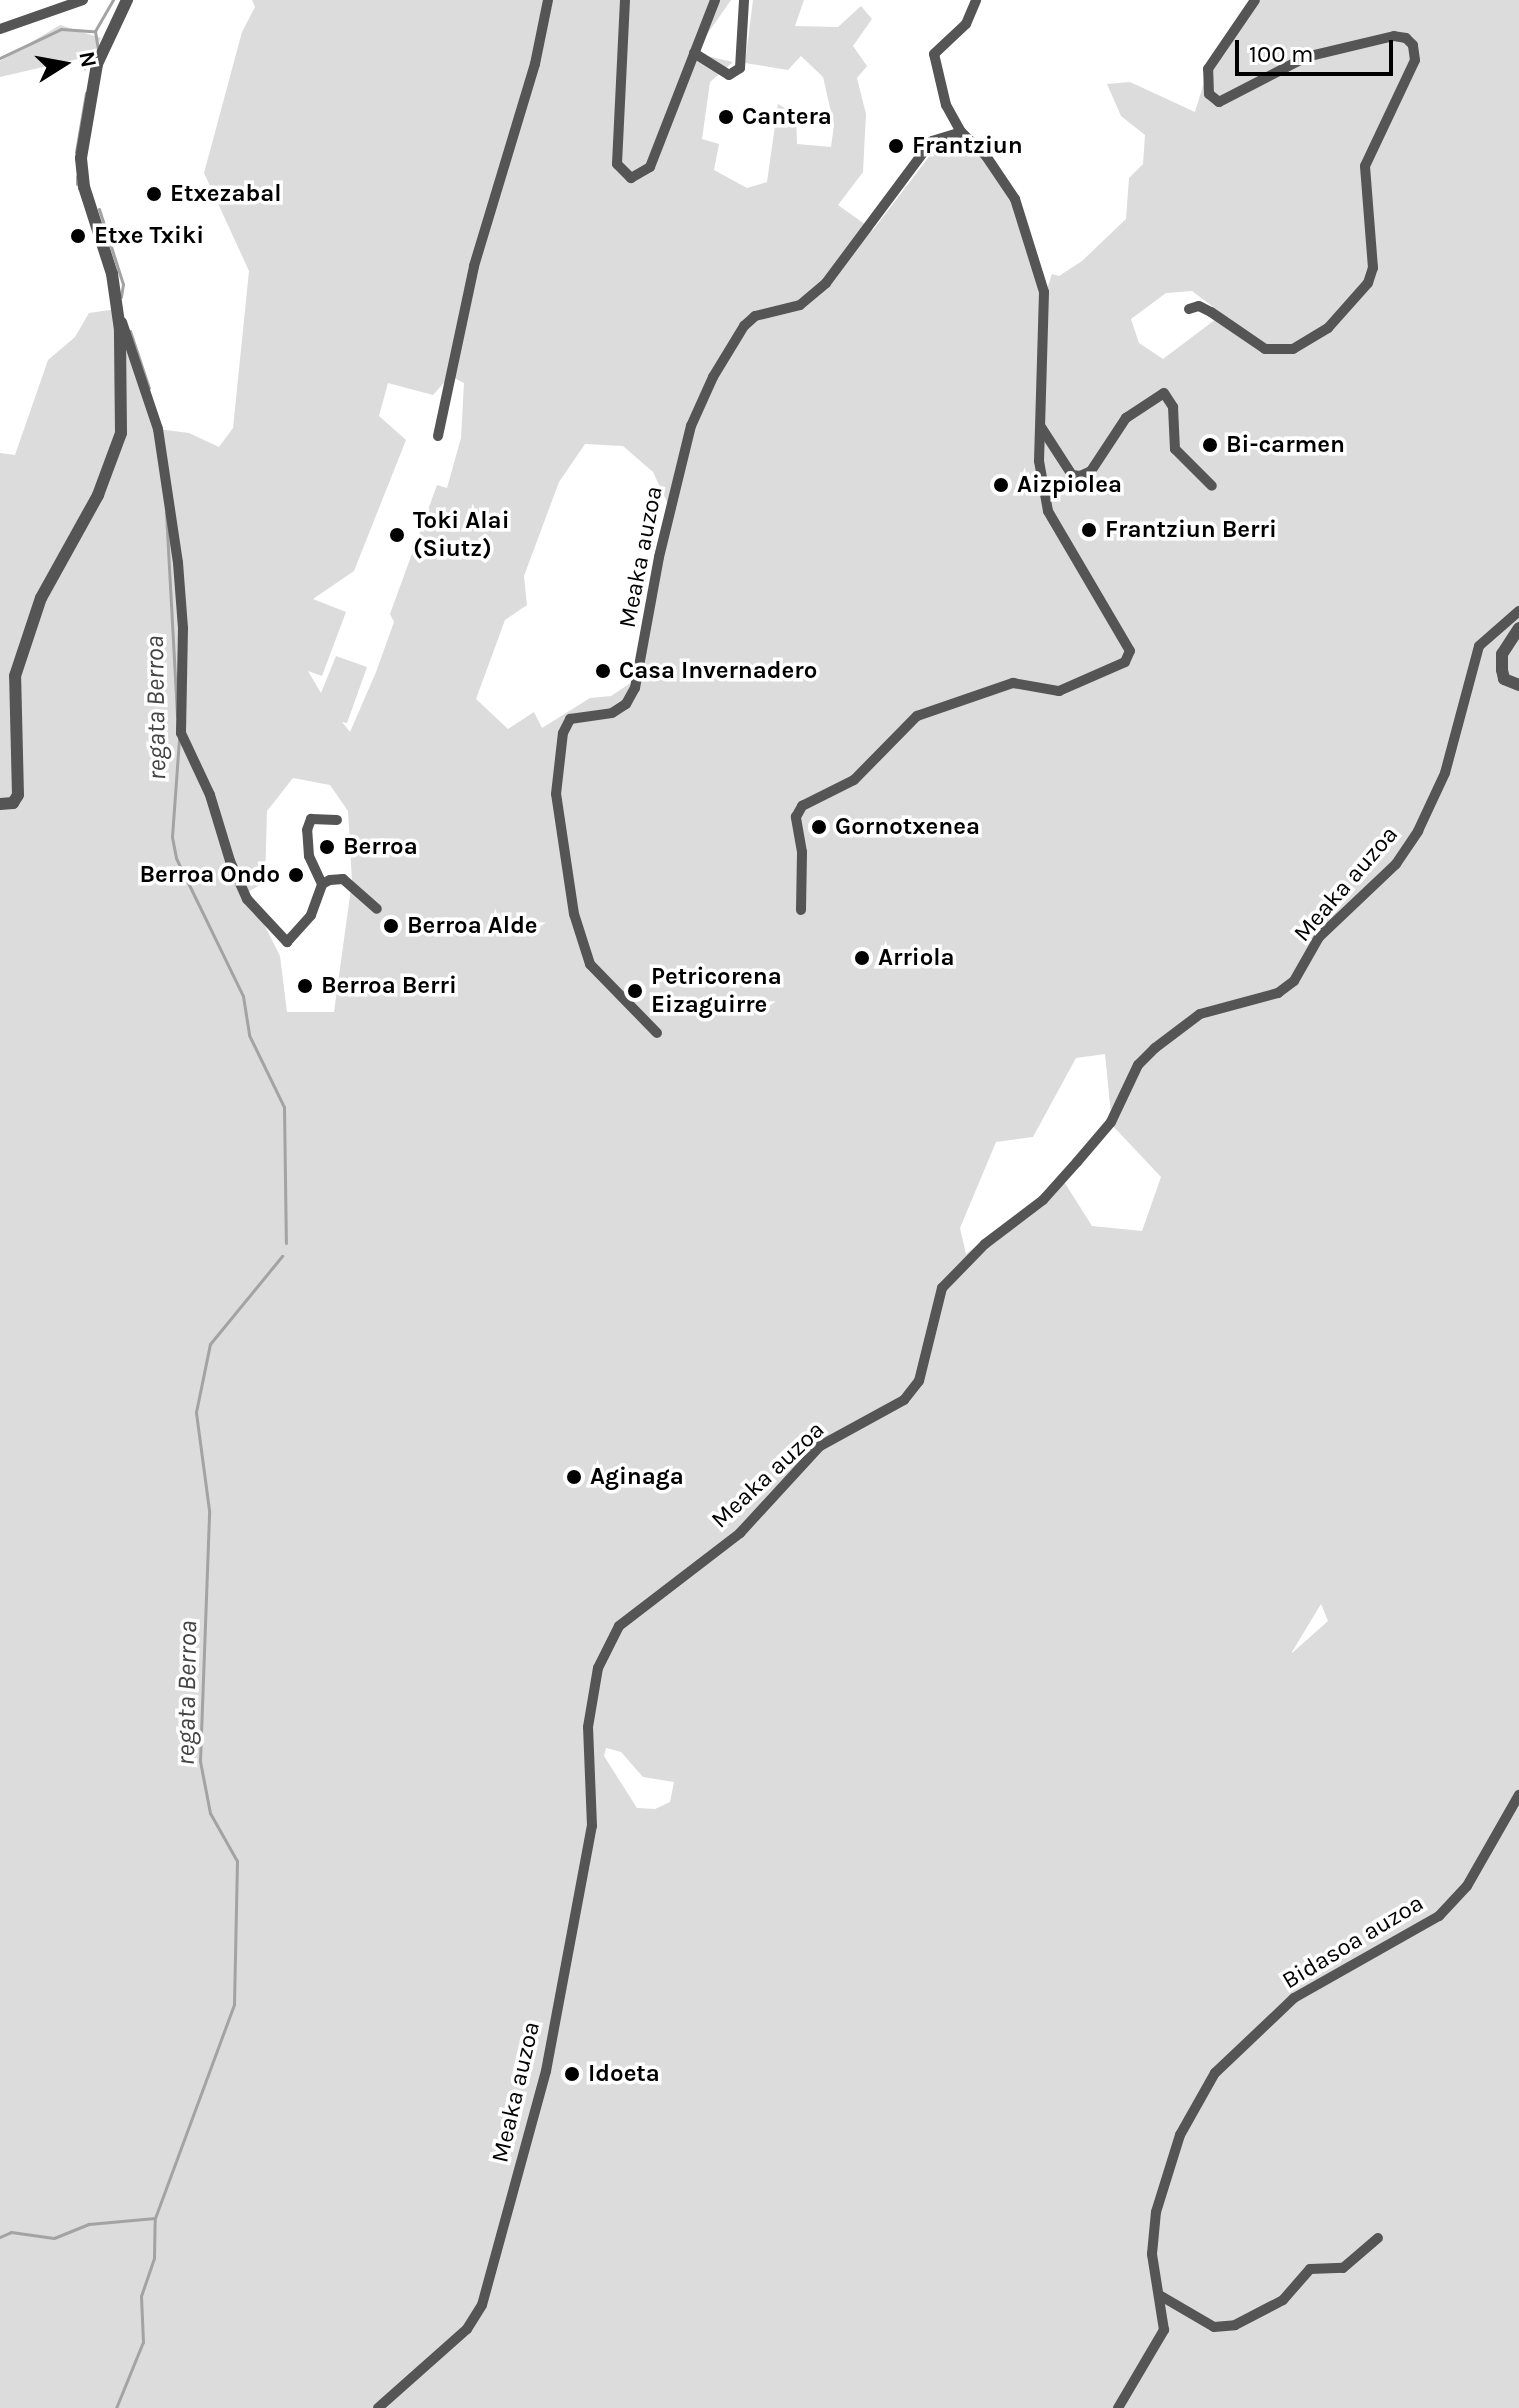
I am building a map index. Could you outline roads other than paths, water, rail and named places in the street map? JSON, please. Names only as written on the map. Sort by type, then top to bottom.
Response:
[{"type":"street","points":[[0,804],[13,803],[18,795],[21,769],[13,721],[15,676],[41,598],[98,495],[121,433],[123,374],[117,309],[104,245],[84,187],[81,158],[97,64],[127,0]]},
{"type":"street","points":[[438,436],[474,266],[535,64],[548,0]]},
{"type":"street","points":[[625,0],[617,164],[631,178],[650,167],[715,0]]},
{"type":"street","points":[[694,53],[729,75],[740,68],[744,0]]},
{"type":"street","points":[[801,910],[802,852],[796,817],[802,806],[854,780],[917,716],[1013,683],[1059,691],[1125,662],[1130,651],[1048,511],[1041,490],[1044,292],[1015,199],[986,156],[961,132],[946,105],[934,54],[966,24],[976,0]]},
{"type":"street","points":[[1189,309],[1199,306],[1211,312],[1265,349],[1293,349],[1328,328],[1368,283],[1373,268],[1365,166],[1415,60],[1413,45],[1406,38],[1394,36],[1306,57],[1219,102],[1209,94],[1208,69],[1255,0]]},
{"type":"street","points":[[0,29],[78,1]]},
{"type":"street","name":"Meaka auzoa","points":[[657,1033],[590,964],[574,914],[556,794],[563,733],[570,719],[612,713],[626,704],[635,688],[659,557],[691,426],[713,377],[744,326],[755,316],[800,305],[826,283],[932,141],[961,132]]},
{"type":"street","points":[[117,309],[158,429],[183,628],[181,733],[210,795],[230,861],[247,899],[287,942],[311,915],[322,884],[309,856],[307,830],[311,819],[337,820]]},
{"type":"street","points":[[1040,425],[1072,475],[1080,476],[1091,471],[1126,418],[1164,393],[1173,407],[1175,449],[1212,486]]},
{"type":"street","name":"Meaka auzoa","points":[[378,2408],[467,2329],[482,2305],[546,2071],[592,1826],[588,1727],[598,1668],[619,1626],[740,1533],[820,1446],[904,1400],[919,1381],[942,1288],[985,1244],[1043,1200],[1077,1162],[1111,1122],[1138,1065],[1155,1048],[1200,1014],[1278,993],[1294,981],[1319,937],[1366,888],[1396,864],[1418,831],[1445,773],[1479,646],[1519,611]]},
{"type":"street","points":[[1519,628],[1502,654],[1504,679],[1519,685]]},
{"type":"street","points":[[322,884],[343,879],[377,909]]},
{"type":"street","name":"Bidasoa auzoa","points":[[1118,2408],[1164,2330],[1152,2254],[1156,2212],[1180,2135],[1215,2073],[1294,1998],[1439,1916],[1467,1886],[1519,1795]]},
{"type":"street","points":[[1160,2295],[1214,2327],[1235,2325],[1283,2300],[1310,2269],[1343,2268],[1378,2238]]},
{"type":"waterway","points":[[95,31],[113,0]]},
{"type":"waterway","points":[[0,58],[61,29],[93,31]]},
{"type":"waterway","points":[[95,31],[98,51]]},
{"type":"waterway","points":[[76,152],[86,93]]},
{"type":"waterway","points":[[77,176],[77,184]]},
{"type":"waterway","name":"regata Berroa","points":[[99,209],[123,284],[121,297]]},
{"type":"waterway","name":"regata Berroa","points":[[130,331],[149,388]]},
{"type":"waterway","name":"regata Berroa","points":[[166,512],[177,716]]},
{"type":"waterway","name":"regata Berroa","points":[[179,739],[172,837],[176,858],[243,996],[249,1035],[284,1107],[286,1243]]},
{"type":"waterway","name":"regata Berroa","points":[[0,2237],[11,2232],[54,2238],[89,2224],[155,2218],[234,2004],[237,1861],[210,1813],[200,1761],[209,1510],[196,1412],[210,1344],[282,1256]]},
{"type":"waterway","points":[[116,2408],[143,2342],[141,2296],[154,2258],[155,2219]]},
{"type":"place","name":"Cantera","points":[[726,117]]},
{"type":"place","name":"Frantziun","points":[[896,146]]},
{"type":"place","name":"Etxezabal","points":[[154,194]]},
{"type":"place","name":"Etxe Txiki","points":[[78,236]]},
{"type":"place","name":"Bi-carmen","points":[[1210,445]]},
{"type":"place","name":"Aizpiolea","points":[[1001,485]]},
{"type":"place","name":"Frantziun Berri","points":[[1089,530]]},
{"type":"place","name":"Toki Alai (Siutz)","points":[[397,535]]},
{"type":"place","name":"Casa Invernadero","points":[[603,671]]},
{"type":"place","name":"Gornotxenea","points":[[819,827]]},
{"type":"place","name":"Berroa","points":[[327,847]]},
{"type":"place","name":"Berroa Ondo","points":[[296,875]]},
{"type":"place","name":"Berroa Alde","points":[[391,926]]},
{"type":"place","name":"Arriola","points":[[862,958]]},
{"type":"place","name":"Berroa Berri","points":[[305,986]]},
{"type":"place","name":"Petricorena Eizaguirre","points":[[635,991]]},
{"type":"place","name":"Aginaga","points":[[574,1477]]},
{"type":"place","name":"Idoeta","points":[[572,2074]]}]
